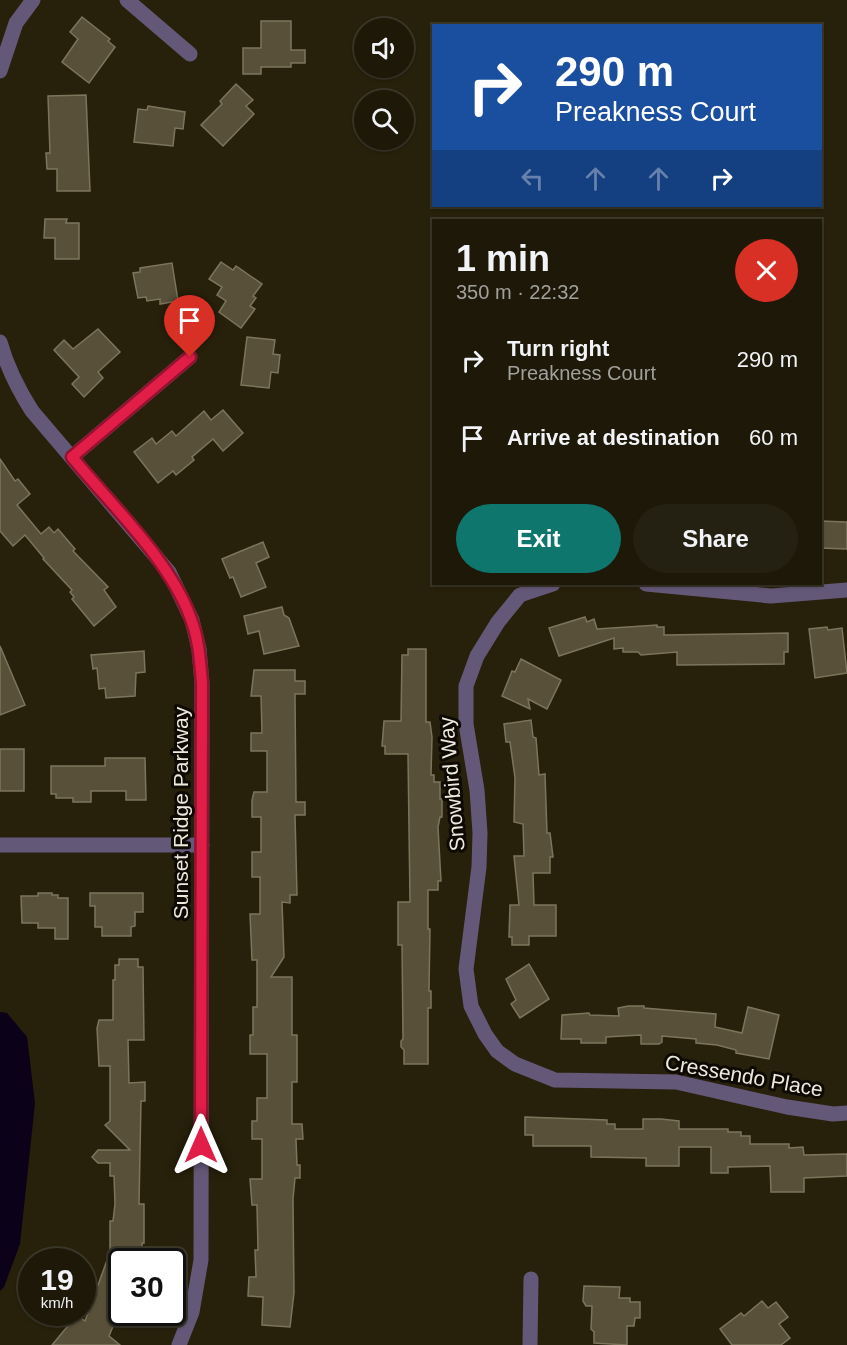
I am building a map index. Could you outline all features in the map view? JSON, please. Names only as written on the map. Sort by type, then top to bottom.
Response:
[{"type":"street","points":[[0,71],[16,24],[33,0]]},
{"type":"street","points":[[127,0],[190,54]]},
{"type":"street","name":"Sunset Ridge Parkway","points":[[0,342],[7,365],[32,411],[169,573],[192,620],[199,649],[202,683],[201,1260],[192,1312],[179,1345]]},
{"type":"street","points":[[72,457],[190,357]]},
{"type":"street","name":"Snowbird Way","points":[[497,1051],[471,1006],[465,969],[479,867],[480,833],[477,790],[466,724],[465,686],[477,657],[498,622],[520,595],[550,585]]},
{"type":"street","points":[[656,585],[771,596],[847,590]]},
{"type":"street","points":[[0,845],[202,845]]},
{"type":"street","name":"Cressendo Place","points":[[497,1051],[515,1064],[555,1080],[676,1082],[788,1107],[833,1114],[847,1113]]},
{"type":"street","points":[[530,1345],[532,1336],[531,1280]]},
{"type":"shaded area","points":[[0,1012],[7,1013],[27,1037],[35,1103],[20,1244],[4,1287],[0,1291]]},
{"type":"building","points":[[82,17],[110,39],[108,41],[115,47],[89,83],[62,62],[78,39],[70,32]]},
{"type":"building","points":[[261,21],[291,21],[291,50],[305,50],[305,63],[291,63],[291,67],[261,67],[261,74],[243,74],[243,48],[261,48]]},
{"type":"building","points":[[236,84],[253,100],[246,106],[254,114],[223,146],[201,125],[222,104],[220,101]]},
{"type":"building","points":[[86,95],[90,191],[57,191],[57,169],[47,169],[46,153],[50,153],[48,96]]},
{"type":"building","points":[[148,106],[185,112],[183,129],[175,128],[173,146],[134,142],[138,109],[147,110]]},
{"type":"building","points":[[45,219],[67,219],[66,223],[79,223],[79,259],[55,259],[55,238],[44,238]]},
{"type":"building","points":[[221,262],[233,270],[236,266],[262,284],[253,296],[256,298],[250,306],[255,309],[241,328],[219,312],[226,301],[217,295],[222,287],[209,279]]},
{"type":"building","points":[[172,263],[178,301],[160,304],[160,299],[147,301],[146,297],[138,298],[133,273],[140,272],[140,268]]},
{"type":"building","points":[[98,329],[120,352],[98,372],[103,378],[84,397],[72,384],[79,377],[54,350],[64,340],[73,349]]},
{"type":"building","points":[[247,337],[275,340],[273,354],[280,355],[278,373],[271,372],[269,388],[241,385]]},
{"type":"building","points":[[223,410],[243,433],[223,451],[213,439],[192,457],[194,460],[176,475],[173,471],[158,483],[134,452],[152,438],[156,444],[172,431],[176,436],[204,411],[211,420]]},
{"type":"building","points":[[0,459],[15,481],[18,479],[30,494],[17,505],[41,534],[49,527],[54,533],[58,529],[75,549],[73,551],[108,587],[104,590],[116,607],[94,626],[72,599],[74,597],[70,592],[72,590],[43,559],[25,535],[13,546],[0,531]]},
{"type":"building","points":[[822,521],[847,522],[847,549],[822,548]]},
{"type":"building","points":[[263,542],[269,557],[256,563],[266,587],[241,597],[222,559]]},
{"type":"building","points":[[282,607],[284,615],[289,618],[299,646],[264,654],[259,631],[248,634],[244,616]]},
{"type":"building","points":[[585,617],[587,622],[594,619],[597,629],[657,625],[657,627],[664,627],[664,635],[788,633],[788,652],[784,652],[784,664],[677,665],[677,652],[641,655],[638,652],[623,652],[623,648],[614,649],[614,638],[559,656],[549,628]]},
{"type":"building","points":[[827,627],[828,630],[842,628],[847,673],[815,678],[809,629]]},
{"type":"building","points":[[0,646],[25,705],[0,715]]},
{"type":"building","points":[[408,649],[426,649],[426,722],[430,722],[432,737],[431,775],[434,775],[434,782],[440,782],[440,799],[442,799],[442,817],[440,817],[438,827],[441,881],[438,881],[438,890],[428,890],[431,1008],[428,1008],[428,1064],[404,1064],[404,1050],[401,1047],[403,1039],[402,945],[398,945],[398,902],[410,902],[408,754],[385,754],[385,746],[382,746],[384,721],[401,721],[402,655],[408,655]]},
{"type":"building","points":[[144,651],[145,672],[136,673],[135,696],[106,698],[105,688],[99,689],[97,668],[93,669],[91,655]]},
{"type":"building","points":[[521,659],[561,680],[547,709],[528,699],[530,709],[502,696],[512,671],[515,672]]},
{"type":"building","points":[[254,670],[295,670],[295,681],[305,681],[305,694],[295,694],[296,802],[305,802],[305,815],[295,815],[297,895],[290,895],[290,903],[282,902],[284,957],[271,977],[292,977],[292,1035],[297,1035],[297,1082],[292,1082],[292,1124],[302,1124],[303,1139],[296,1139],[300,1178],[295,1178],[293,1199],[294,1293],[290,1327],[262,1325],[263,1297],[248,1296],[249,1277],[256,1277],[255,1250],[258,1250],[257,1205],[252,1205],[250,1179],[262,1179],[262,1139],[252,1139],[252,1121],[257,1121],[257,1098],[267,1098],[267,1054],[250,1054],[253,1007],[257,1007],[257,960],[252,960],[250,914],[260,914],[260,877],[252,877],[252,852],[261,852],[261,817],[252,817],[252,800],[254,792],[267,792],[267,751],[251,751],[251,733],[262,733],[261,696],[251,696]]},
{"type":"building","points":[[531,720],[533,737],[536,738],[539,775],[545,774],[547,833],[550,833],[553,857],[550,857],[550,873],[533,873],[534,905],[556,905],[556,936],[529,936],[529,945],[512,945],[512,937],[509,937],[510,905],[519,905],[514,856],[524,856],[523,824],[514,822],[515,778],[510,742],[506,742],[504,724]]},
{"type":"building","points":[[0,749],[24,749],[24,791],[0,791]]},
{"type":"building","points":[[105,758],[145,758],[146,800],[126,800],[126,791],[91,791],[91,802],[73,802],[73,798],[56,798],[56,794],[51,794],[51,766],[105,766]]},
{"type":"building","points":[[38,893],[52,893],[52,895],[58,895],[58,898],[68,898],[68,939],[55,939],[55,928],[38,928],[38,923],[22,923],[21,896],[38,896]]},
{"type":"building","points":[[90,893],[143,893],[143,912],[135,912],[135,926],[131,927],[131,936],[102,936],[102,927],[95,927],[95,906],[90,906]]},
{"type":"building","points":[[119,959],[138,959],[138,967],[143,967],[144,1040],[128,1040],[129,1083],[145,1082],[145,1101],[141,1101],[139,1204],[144,1204],[142,1248],[110,1248],[110,1221],[113,1221],[115,1204],[114,1176],[110,1176],[110,1163],[98,1163],[92,1157],[98,1150],[130,1150],[105,1125],[110,1121],[110,1066],[99,1066],[97,1028],[99,1020],[113,1020],[113,980],[115,980],[115,965],[119,965]]},
{"type":"building","points":[[529,964],[549,999],[520,1018],[511,1004],[516,1000],[506,979]]},
{"type":"building","points":[[628,1006],[716,1014],[715,1027],[742,1033],[748,1007],[779,1015],[769,1059],[736,1053],[736,1050],[717,1045],[696,1043],[696,1039],[662,1036],[662,1042],[659,1044],[641,1044],[641,1035],[606,1037],[606,1043],[581,1043],[581,1039],[561,1039],[562,1015],[589,1013],[590,1015],[619,1016],[618,1008]]},
{"type":"building","points":[[525,1117],[607,1120],[607,1124],[615,1124],[615,1129],[643,1129],[643,1119],[661,1119],[679,1121],[679,1129],[728,1129],[728,1132],[741,1132],[741,1136],[750,1136],[750,1144],[789,1144],[789,1148],[803,1147],[804,1155],[847,1154],[847,1176],[804,1178],[804,1192],[771,1192],[770,1166],[728,1167],[728,1173],[711,1173],[711,1147],[679,1147],[679,1166],[646,1166],[646,1158],[591,1157],[591,1146],[533,1146],[533,1135],[525,1135]]},
{"type":"building","points":[[108,1258],[108,1326],[113,1326],[109,1336],[120,1345],[52,1345],[68,1326],[96,1326],[96,1291]]},
{"type":"building","points":[[584,1286],[620,1287],[619,1298],[630,1298],[630,1302],[640,1302],[640,1318],[635,1318],[634,1326],[627,1326],[627,1345],[594,1343],[594,1332],[591,1329],[592,1306],[586,1306],[583,1301]]},
{"type":"building","points":[[762,1301],[768,1308],[776,1302],[788,1317],[779,1324],[790,1338],[781,1345],[732,1345],[720,1329],[741,1313],[744,1316]]},
{"type":"route","points":[[190,357],[72,457],[169,573],[192,620],[199,649],[202,683],[201,1145]]}]
